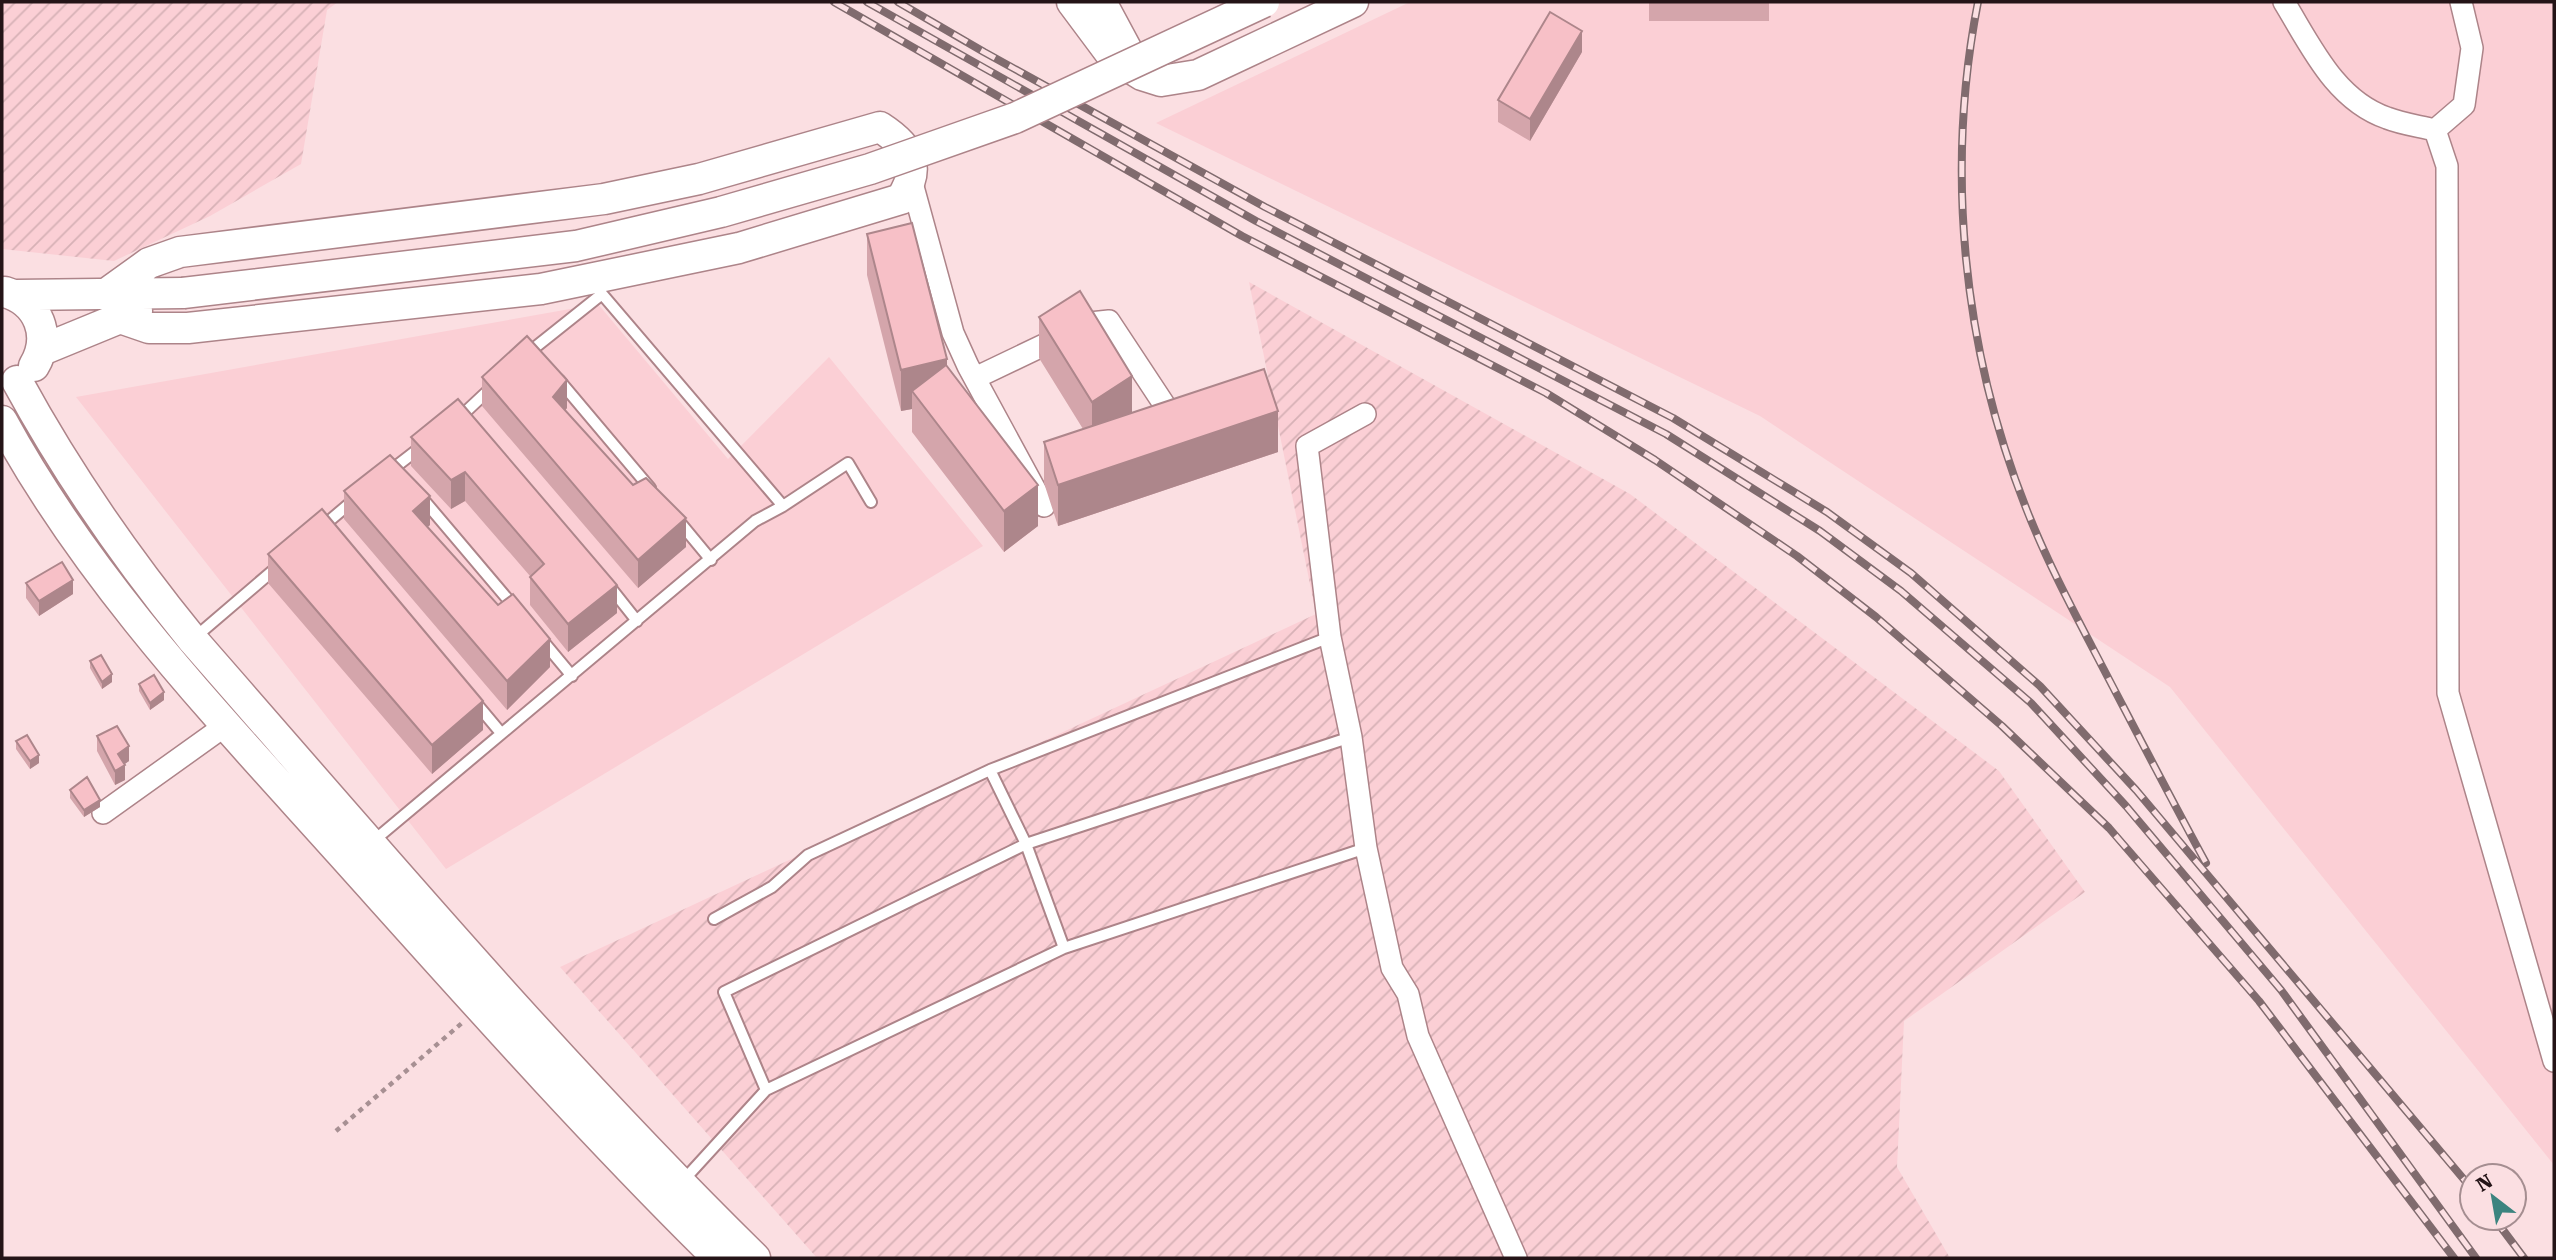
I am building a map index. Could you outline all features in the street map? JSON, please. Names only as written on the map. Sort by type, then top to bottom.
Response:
[{"type":"street","points":[[1072,2],[1114,57],[1142,75],[1161,81],[1198,75],[1353,2]]},
{"type":"street","points":[[1101,2],[1135,62]]},
{"type":"street","points":[[9,293],[113,306],[183,293],[576,246],[722,212],[870,169],[1014,118],[1264,2]]},
{"type":"street","points":[[2284,2],[2329,75],[2351,99],[2386,118],[2435,130]]},
{"type":"street","points":[[2435,130],[2464,105],[2472,48],[2461,2]]},
{"type":"street","points":[[42,350],[113,306],[149,262],[180,252],[604,199],[699,179],[880,127],[897,138],[905,148],[912,165],[912,183],[953,332],[1044,506]]},
{"type":"street","points":[[2435,130],[2447,166],[2448,693],[2554,1061]]},
{"type":"street","points":[[113,306],[149,328],[188,328],[541,289],[739,248],[901,200],[912,183]]},
{"type":"street","points":[[2,415],[26,375],[36,364],[42,350],[43,334],[39,318],[30,304],[9,293]]},
{"type":"street","points":[[975,378],[1090,323],[1109,321],[1177,424]]},
{"type":"street","points":[[16,390],[146,582],[192,639],[593,1091],[718,1258]]},
{"type":"street","points":[[1365,414],[1307,446],[1329,637],[1351,737],[1367,848],[1392,968],[1408,994],[1418,1036],[1516,1258]]},
{"type":"street","points":[[1157,433],[1199,415]]},
{"type":"street","points":[[2,421],[58,514],[112,590],[226,725],[478,1008],[671,1193],[755,1258]]},
{"type":"street","points":[[1025,471],[1047,464]]},
{"type":"street","points":[[103,813],[226,725]]},
{"type":"lane","points":[[523,358],[602,294],[783,506]]},
{"type":"lane","points":[[532,349],[541,359]]},
{"type":"lane","points":[[550,370],[657,497]]},
{"type":"lane","points":[[447,427],[504,376]]},
{"type":"lane","points":[[467,411],[475,422]]},
{"type":"lane","points":[[386,475],[426,443]]},
{"type":"lane","points":[[371,843],[755,522],[848,463],[871,502]]},
{"type":"lane","points":[[396,467],[404,477]]},
{"type":"lane","points":[[413,488],[528,624]]},
{"type":"lane","points":[[316,532],[366,491]]},
{"type":"lane","points":[[667,507],[711,560]]},
{"type":"lane","points":[[326,523],[333,533]]},
{"type":"lane","points":[[192,639],[287,558]]},
{"type":"lane","points":[[603,579],[637,621]]},
{"type":"lane","points":[[537,634],[572,676]]},
{"type":"lane","points":[[714,919],[772,887],[808,855],[990,770],[1329,637]]},
{"type":"lane","points":[[465,691],[501,733]]},
{"type":"lane","points":[[766,1090],[724,992],[1026,844],[1351,737]]},
{"type":"lane","points":[[990,770],[1026,844],[1064,948]]},
{"type":"lane","points":[[671,1193],[766,1090],[1064,948],[1367,848]]},
{"type":"path","points":[[336,1131],[478,1008]]},
{"type":"shaded area","points":[[2,2],[338,2],[327,10],[301,164],[210,216],[114,261],[2,249]]},
{"type":"shaded area","points":[[1410,2],[2554,2],[2554,1165],[2170,687],[1760,416],[1156,123]]},
{"type":"shaded area","points":[[1249,282],[1630,494],[1999,771],[2085,892],[1904,1021],[1897,1167],[1950,1258],[817,1258],[560,967],[1316,614]]},
{"type":"shaded area","points":[[598,304],[728,459],[829,357],[983,546],[446,869],[76,397]]},
{"type":"building","points":[[1550,12],[1582,31],[1530,119],[1498,100]]},
{"type":"building","points":[[912,223],[947,359],[901,370],[867,234]]},
{"type":"building","points":[[1080,291],[1132,376],[1092,402],[1039,317]]},
{"type":"building","points":[[527,336],[567,380],[553,397],[633,485],[646,478],[686,518],[638,560],[482,377]]},
{"type":"building","points":[[946,365],[1038,485],[1004,511],[912,391]]},
{"type":"building","points":[[1264,369],[1278,411],[1058,485],[1044,442]]},
{"type":"building","points":[[458,399],[617,585],[568,624],[530,577],[544,564],[465,472],[451,480],[411,437]]},
{"type":"building","points":[[390,455],[430,496],[413,511],[498,605],[513,594],[550,639],[507,681],[344,491]]},
{"type":"building","points":[[322,509],[483,701],[432,745],[268,554]]},
{"type":"building","points":[[62,562],[73,580],[39,601],[26,583]]},
{"type":"building","points":[[101,655],[112,674],[102,682],[90,661]]},
{"type":"building","points":[[154,675],[164,692],[150,703],[139,684]]},
{"type":"building","points":[[117,726],[129,746],[118,754],[125,765],[115,771],[97,736]]},
{"type":"building","points":[[27,735],[39,755],[30,761],[16,741]]},
{"type":"building","points":[[87,777],[100,800],[84,810],[70,790]]},
{"type":"railway","points":[[834,2],[1242,236],[1546,393],[1655,460],[1797,556],[1876,617],[2002,726],[2109,828],[2259,1001],[2454,1258]]},
{"type":"railway","points":[[867,2],[1256,221],[1666,434],[1820,531],[1901,591],[2031,703],[2126,806],[2281,990],[2476,1258]]},
{"type":"railway","points":[[898,2],[1265,207],[1673,418],[1827,512],[1911,573],[2040,686],[2136,790],[2458,1172]]},
{"type":"railway","points":[[1978,2],[1968,65],[1962,194],[1974,322],[1987,385],[2004,447],[2043,548],[2206,863]]},
{"type":"railway","points":[[2504,1232],[2524,1258]]}]
